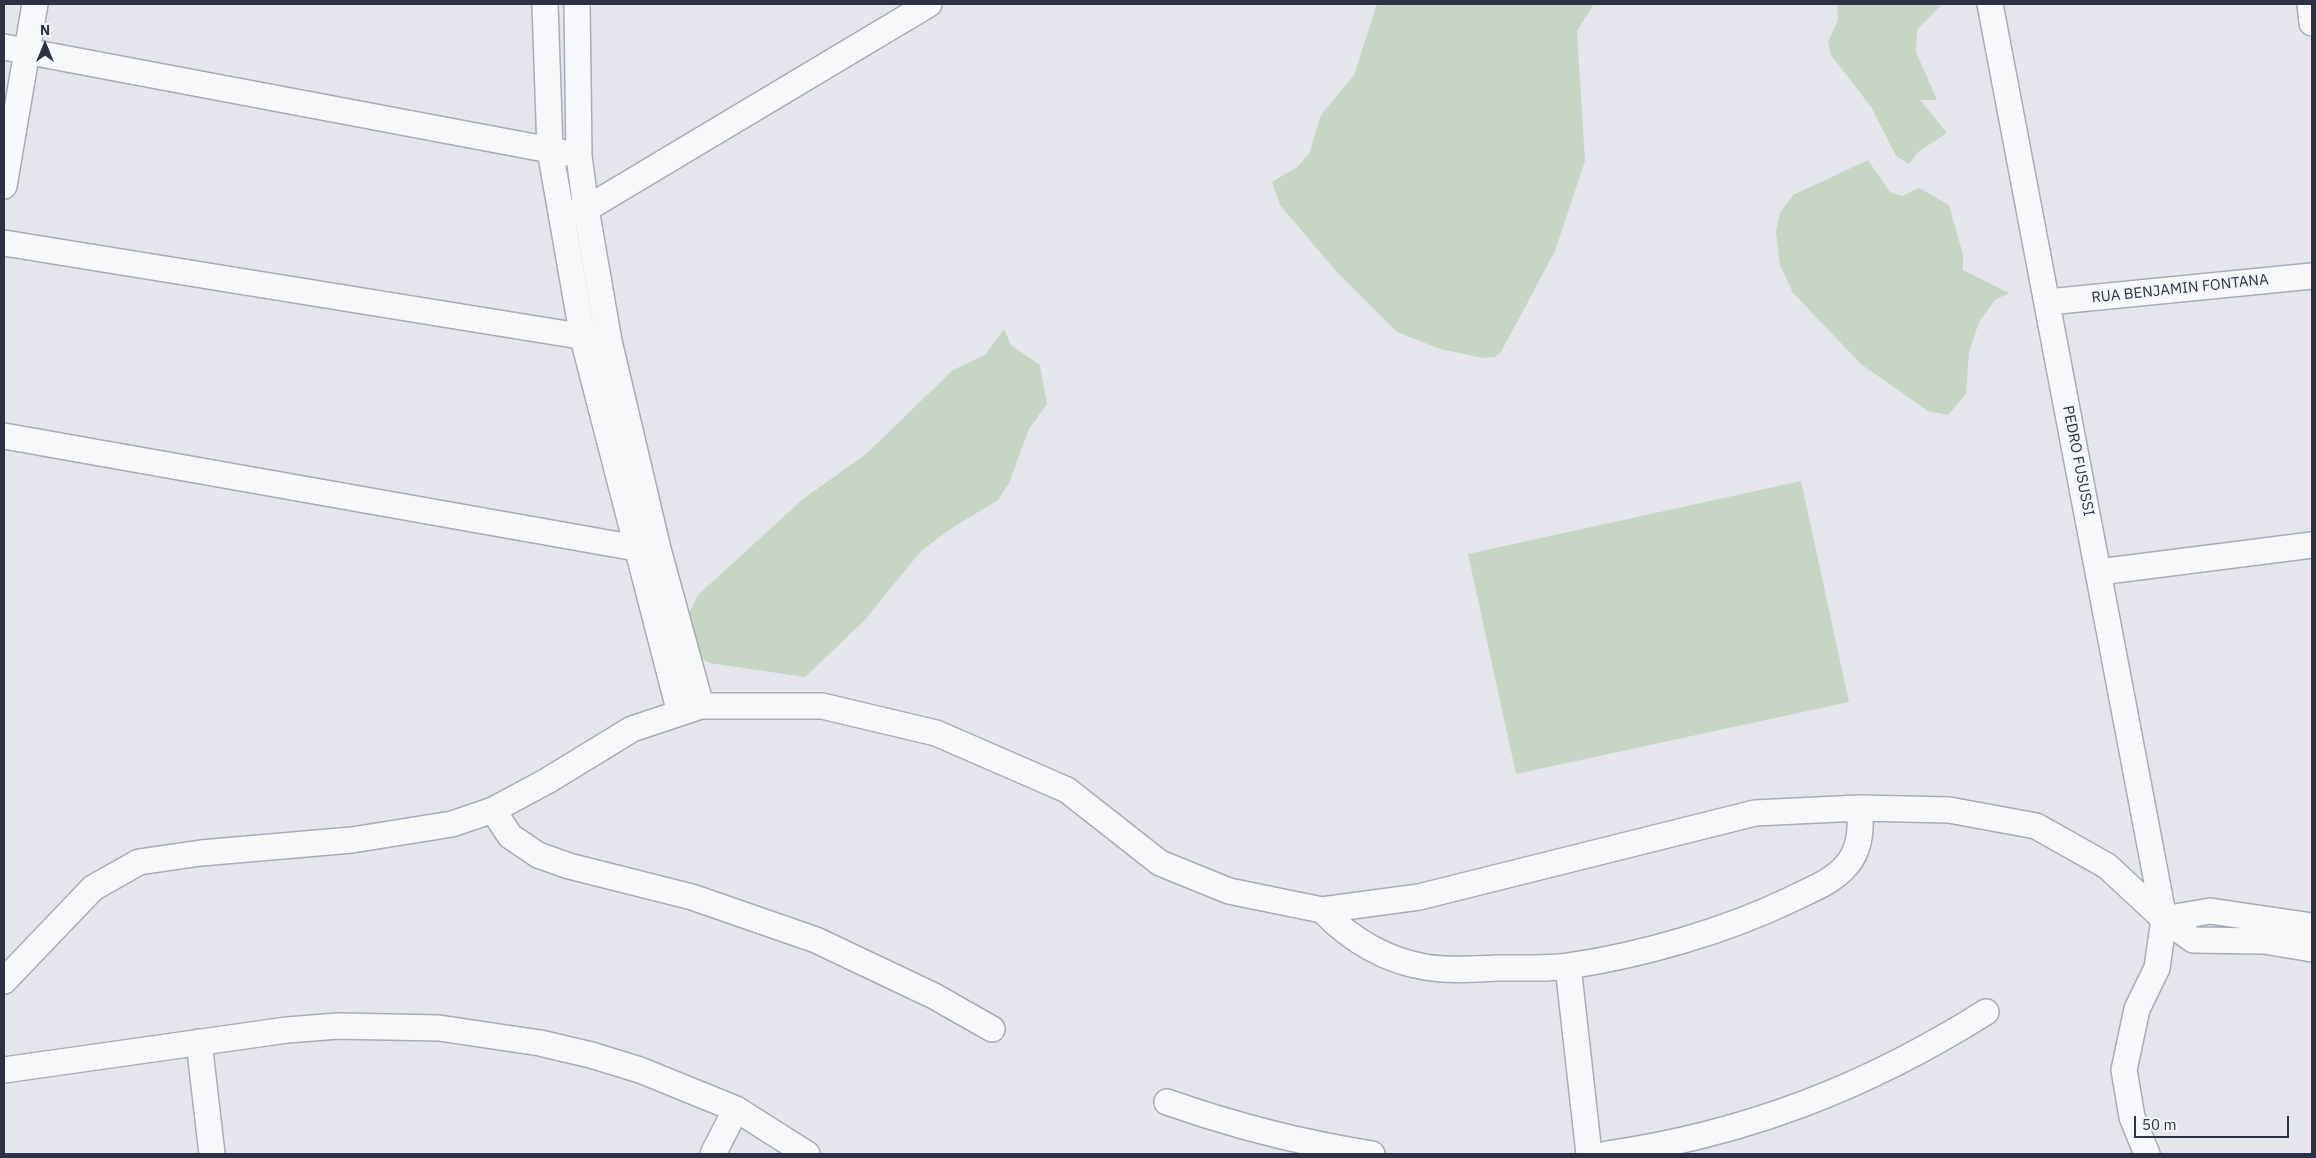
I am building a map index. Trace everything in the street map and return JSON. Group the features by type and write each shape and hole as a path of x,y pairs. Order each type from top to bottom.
{"street":[{"path":"4,186 16,49 35,4"},
{"path":"548,4 550,150 583,338 647,548 690,710"},
{"path":"577,4 579,156 586,209 647,548"},
{"path":"562,216 586,209 929,4"},
{"name":"PEDRO FUSUSSI","path":"1990,4 2164,919 2157,968 2137,1010 2124,1070 2132,1117 2146,1154"},
{"path":"2310,4 2312,23"},
{"path":"16,49 579,156"},
{"path":"4,243 609,341"},
{"name":"RUA BENJAMIN FONTANA","path":"2048,302 2312,276"},
{"path":"4,436 647,548"},
{"path":"2099,572 2312,545"},
{"path":"4,981 93,888 139,862 201,852 352,840 452,824 493,810 547,781 632,729 690,710 822,706 936,733 1067,790 1160,862 1229,891 1322,910 1419,896 1755,813 1859,808 1949,810 2036,826 2107,866 2164,919 2193,940 2264,941 2312,949"},
{"path":"1322,910 1357,941 1382,954 1409,964 1427,967 1472,969 1568,966 1694,937 1740,921 1827,881 1845,867 1857,847 1861,828 1859,808"},
{"path":"493,810 510,836 538,855 569,866 631,880 692,897 798,934 884,971 934,996 992,1029"},
{"path":"2164,919 2210,911 2312,926"},
{"path":"1568,966 1589,1154"},
{"path":"1607,1154 1694,1138 1797,1108 1894,1066 1986,1012"},
{"path":"4,1070 287,1030 338,1026 430,1028 490,1034 540,1043 624,1065 689,1088 736,1109 807,1154"},
{"path":"199,1042 212,1154"},
{"path":"1167,1102 1218,1120 1269,1134 1372,1154"},
{"path":"713,1154 736,1109"}],"green space":[{"path":"1377,4 1594,4 1577,31 1585,161 1555,251 1501,352 1495,357 1483,358 1440,349 1397,332 1335,270 1280,205 1272,182 1297,167 1309,154 1321,115 1354,75"},
{"path":"1837,4 1942,4 1917,30 1916,52 1937,100 1920,100 1947,133 1918,152 1909,164 1896,156 1871,107 1831,55 1828,42 1838,20"},
{"path":"1868,160 1890,192 1902,196 1919,188 1949,205 1963,255 1963,270 2009,293 1995,300 1979,322 1969,352 1966,394 1948,415 1928,411 1862,365 1793,293 1780,265 1776,232 1780,213 1793,195"},
{"path":"1004,329 1011,345 1040,365 1047,404 1029,429 1009,483 998,500 952,528 921,551 864,621 805,677 709,663 675,641 698,595 803,499 866,454 953,370 985,355"},
{"path":"1801,481 1849,702 1516,774 1468,554"}]}
